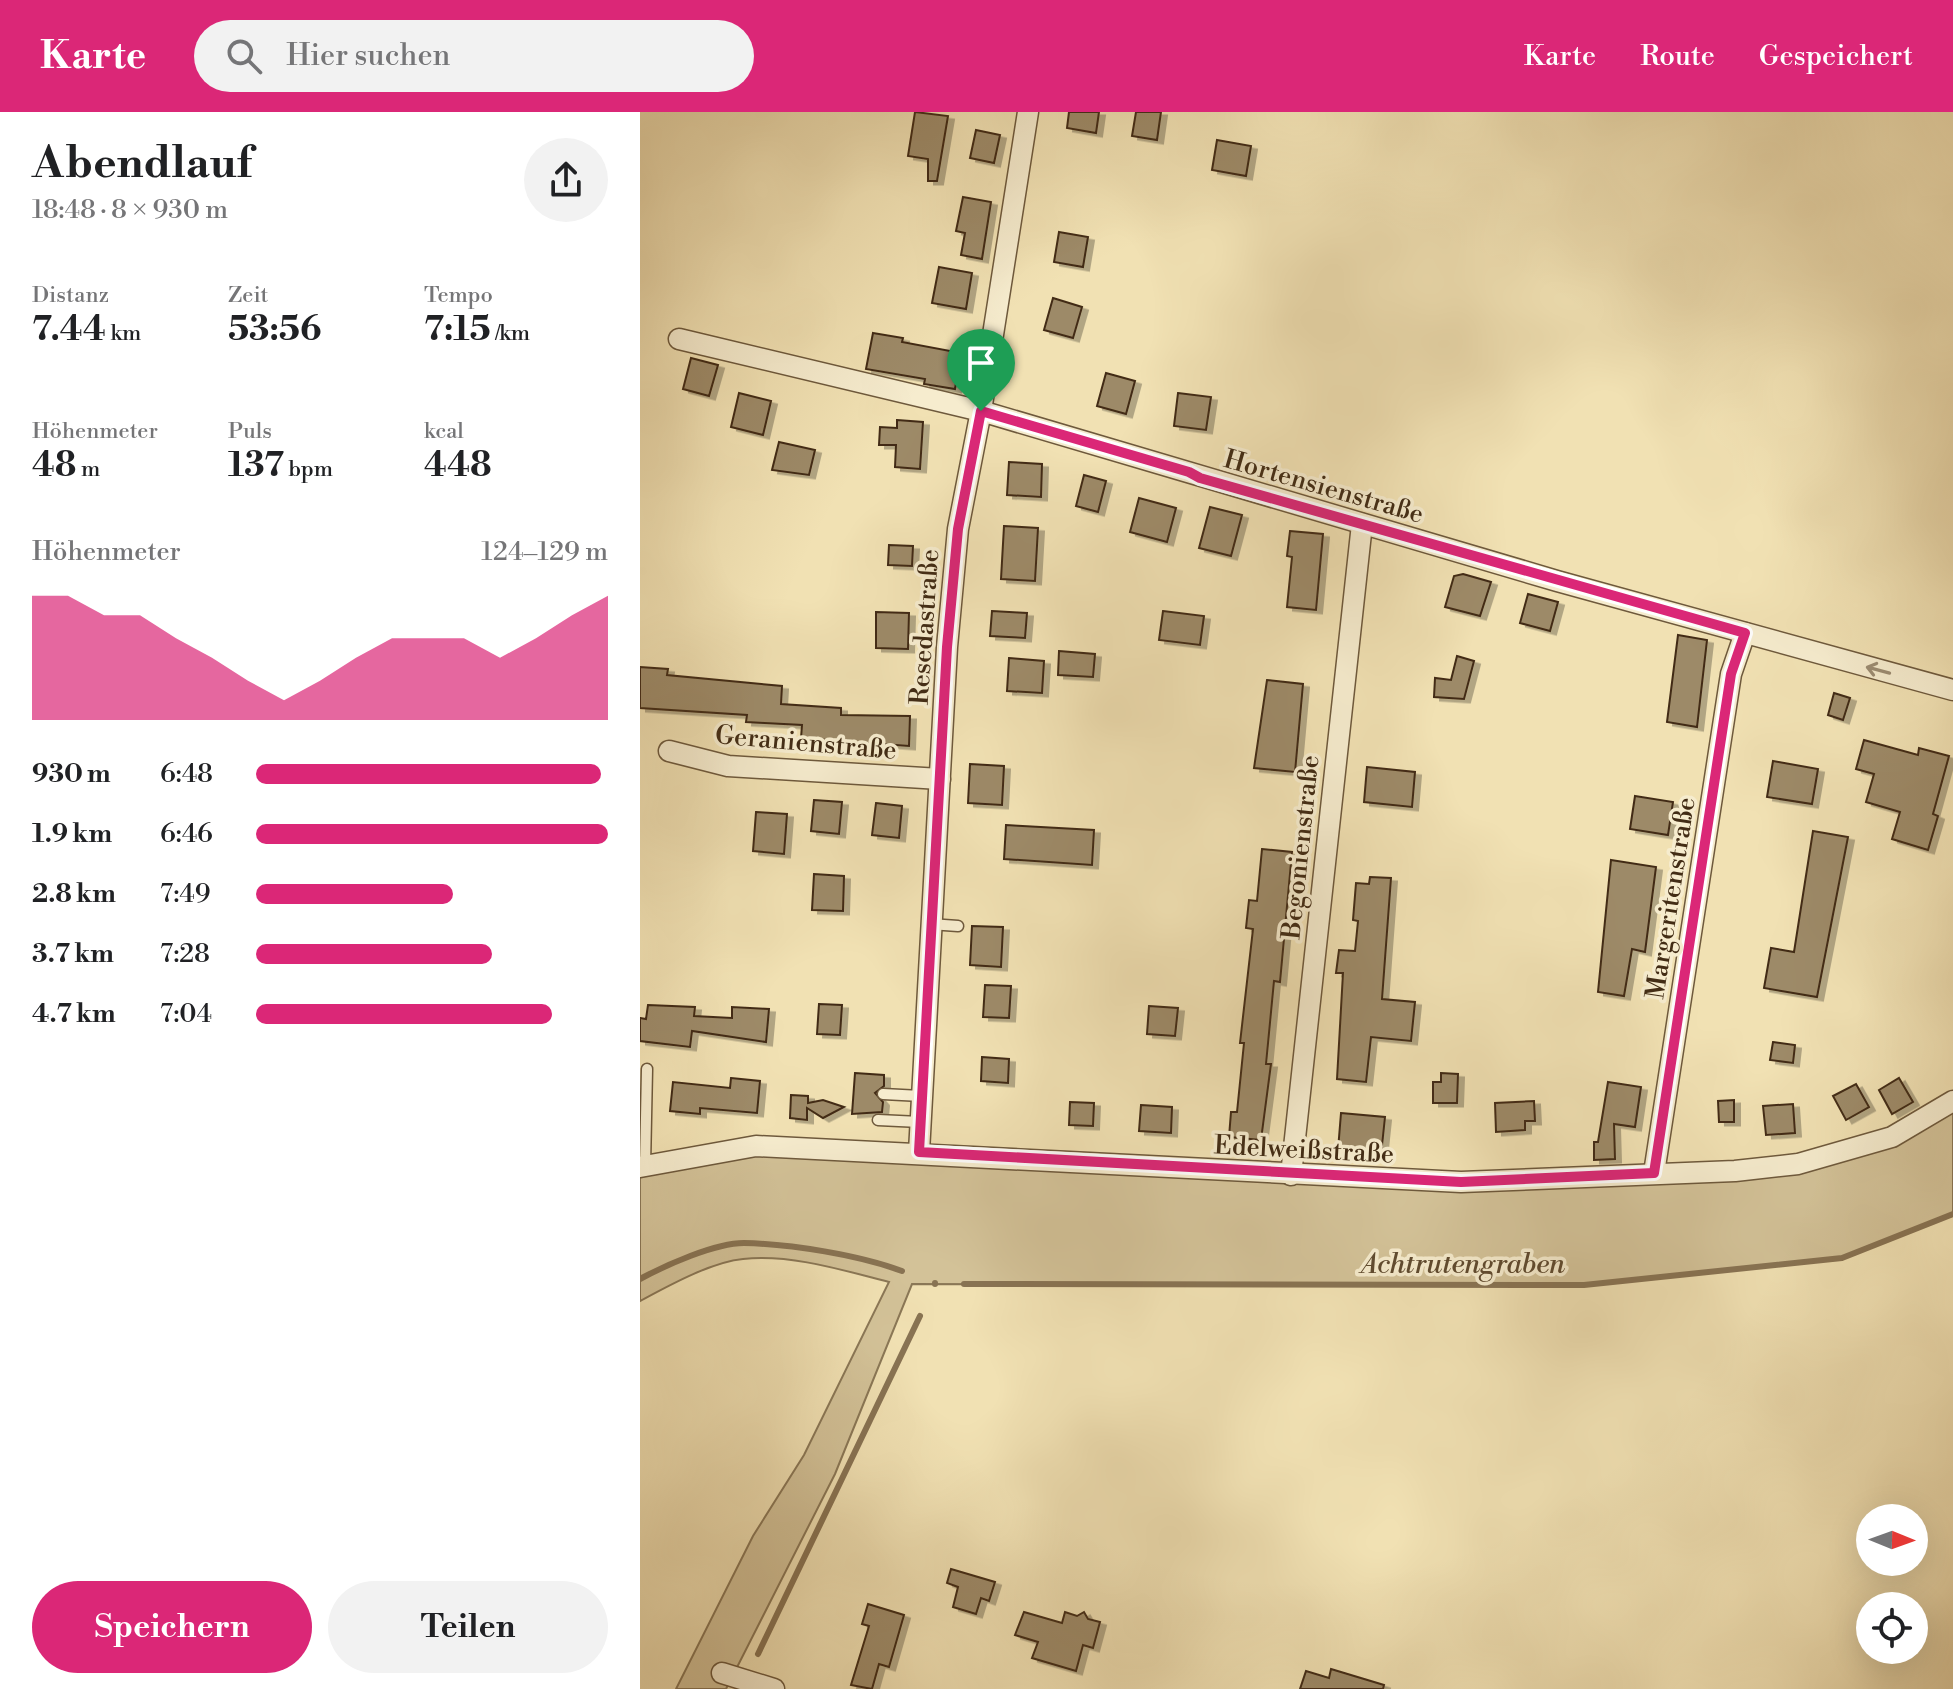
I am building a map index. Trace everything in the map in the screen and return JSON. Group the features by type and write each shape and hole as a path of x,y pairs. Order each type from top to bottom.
{"street":[{"name":"Resedastraße","path":"919,1152 930,924 958,529 981,411 1028,112"},
{"name":"Hortensienstraße","path":"679,339 981,411 1362,524 1953,690"},
{"name":"Begonienstraße","path":"1291,1175 1362,524"},
{"name":"Margeritenstraße","path":"1654,1173 1731,674 1745,633"},
{"name":"Geranienstraße","path":"669,751 728,766 940,779"},
{"name":"Edelweißstraße","path":"643,1167 756,1146 1461,1182 1735,1171 1798,1164 1892,1137 1953,1101"},
{"path":"722,1673 774,1689"}],"lane":[{"path":"930,924 958,926"},
{"path":"643,1167 647,1069"},
{"path":"883,1094 921,1096"},
{"path":"878,1120 920,1122"}],"shaded area":[{"path":"1953,1101 1953,1214 1842,1258 1584,1285 912,1284 835,1474 726,1689 676,1689 753,1536 804,1455 889,1282 798,1261 743,1259 704,1270 640,1301 640,1167 737,1148 1291,1175 1735,1171 1892,1137"}],"building":[{"path":"915,112 948,116 937,181 928,181 928,159 908,156"},
{"path":"1069,112 1099,112 1096,133 1067,128"},
{"path":"1136,112 1161,112 1157,140 1132,136"},
{"path":"976,130 1000,135 994,163 970,158"},
{"path":"1217,140 1251,146 1246,176 1212,170"},
{"path":"963,197 991,202 982,259 961,255 965,233 956,231"},
{"path":"1059,232 1088,237 1083,267 1054,262"},
{"path":"939,267 972,273 966,309 932,303"},
{"path":"1053,298 1082,307 1073,338 1044,330"},
{"path":"873,333 961,353 955,389 924,384 925,379 866,369"},
{"path":"691,358 718,365 709,396 683,389"},
{"path":"1106,373 1135,381 1126,414 1097,406"},
{"path":"739,393 771,401 763,435 731,427"},
{"path":"1178,393 1211,397 1206,430 1174,426"},
{"path":"897,420 923,422 920,469 895,467 896,445 879,445 880,427 897,428"},
{"path":"779,442 815,450 809,475 772,470"},
{"path":"1009,462 1042,464 1041,497 1007,495"},
{"path":"1084,475 1106,481 1098,512 1076,506"},
{"path":"1139,498 1176,508 1167,542 1130,532"},
{"path":"1210,507 1242,515 1231,556 1199,548"},
{"path":"1004,526 1038,528 1035,581 1001,579"},
{"path":"1290,531 1323,534 1316,610 1287,607 1292,557 1287,556"},
{"path":"889,545 913,546 912,566 888,565"},
{"path":"1463,574 1491,582 1480,616 1445,607 1454,576"},
{"path":"1528,594 1558,602 1550,631 1520,623"},
{"path":"992,611 1027,613 1025,638 990,636"},
{"path":"1163,611 1204,616 1200,645 1159,640"},
{"path":"876,612 909,613 908,649 876,648"},
{"path":"1678,635 1707,640 1697,727 1667,722"},
{"path":"1059,651 1095,654 1093,677 1058,675"},
{"path":"1457,656 1474,661 1464,699 1434,697 1435,678 1451,680"},
{"path":"1009,658 1044,661 1042,693 1007,691"},
{"path":"640,667 668,669 667,675 782,686 781,704 841,708 841,715 910,716 909,746 801,738 802,725 746,722 747,715 640,708"},
{"path":"1267,680 1303,684 1295,772 1254,768"},
{"path":"1834,693 1850,698 1843,720 1828,715"},
{"path":"1864,740 1918,755 1919,748 1949,756 1933,814 1938,816 1928,850 1892,839 1900,812 1866,802 1874,774 1856,769"},
{"path":"1773,761 1818,769 1812,804 1767,797"},
{"path":"970,764 1004,766 1002,805 968,803"},
{"path":"1367,767 1415,772 1412,807 1364,802"},
{"path":"1635,796 1673,802 1668,835 1630,829"},
{"path":"814,800 842,802 839,834 811,831"},
{"path":"876,803 902,806 899,838 872,835"},
{"path":"756,812 787,814 784,854 753,851"},
{"path":"1006,825 1094,830 1092,865 1004,859"},
{"path":"1813,831 1848,837 1817,997 1764,988 1771,948 1794,952"},
{"path":"1262,849 1292,852 1280,982 1274,981 1266,1064 1271,1064 1261,1140 1229,1137 1231,1112 1237,1112 1244,1043 1240,1043 1253,929 1246,928 1249,900 1257,901"},
{"path":"1611,860 1656,867 1645,952 1632,949 1624,996 1598,992"},
{"path":"814,874 844,876 843,911 812,910"},
{"path":"1370,877 1391,878 1382,999 1415,1002 1411,1041 1371,1037 1366,1082 1337,1079 1343,973 1336,973 1339,950 1355,951 1358,921 1353,920 1356,883 1369,884"},
{"path":"972,926 1003,927 1001,967 970,965"},
{"path":"985,985 1011,986 1009,1018 983,1017"},
{"path":"819,1004 842,1005 840,1035 817,1034"},
{"path":"648,1005 695,1007 694,1016 732,1018 732,1007 769,1009 766,1042 692,1031 690,1047 640,1041 640,1018 646,1019"},
{"path":"1149,1006 1178,1008 1175,1036 1147,1034"},
{"path":"1773,1042 1795,1045 1793,1063 1770,1060"},
{"path":"982,1057 1009,1059 1008,1083 981,1081"},
{"path":"855,1073 884,1075 884,1086 875,1093 883,1102 882,1112 852,1114"},
{"path":"1441,1073 1458,1074 1457,1103 1433,1103 1433,1082 1441,1082"},
{"path":"731,1078 760,1081 757,1113 700,1108 700,1114 670,1111 673,1082 730,1088"},
{"path":"1899,1078 1913,1102 1892,1114 1879,1090"},
{"path":"1608,1082 1641,1087 1635,1127 1614,1124 1615,1159 1594,1160 1594,1142 1598,1142"},
{"path":"1856,1084 1869,1107 1846,1120 1833,1096"},
{"path":"791,1095 808,1096 808,1103 823,1100 844,1107 823,1118 807,1108 807,1120 790,1118"},
{"path":"1734,1100 1734,1122 1719,1122 1718,1101"},
{"path":"1534,1101 1535,1121 1525,1121 1525,1130 1496,1132 1495,1103"},
{"path":"1070,1102 1094,1103 1093,1126 1069,1125"},
{"path":"1793,1104 1795,1133 1766,1135 1763,1106"},
{"path":"1141,1105 1172,1107 1171,1133 1139,1131"},
{"path":"1341,1113 1385,1117 1381,1155 1338,1150"},
{"path":"951,1569 995,1582 989,1601 981,1598 976,1614 953,1607 958,1587 947,1583"},
{"path":"868,1604 904,1615 889,1667 879,1664 872,1689 851,1685 869,1626 862,1624"},
{"path":"1024,1612 1062,1623 1065,1612 1077,1616 1084,1612 1088,1619 1100,1622 1093,1648 1083,1645 1076,1671 1032,1658 1038,1642 1015,1635"},
{"path":"1331,1669 1384,1685 1383,1689 1300,1689 1306,1671 1329,1678"}],"waterway":[{"name":"Achtrutengraben","path":"964,1284 1584,1285 1842,1258 1953,1214"},
{"path":"640,1279 705,1251 744,1243 824,1251 902,1271"},
{"path":"758,1654 920,1316"}],"route":[{"path":"981,411 1189,472 1200,478 1745,633 1731,674 1654,1173 1461,1182 1291,1175 919,1152 947,647 958,529 981,411"}]}
